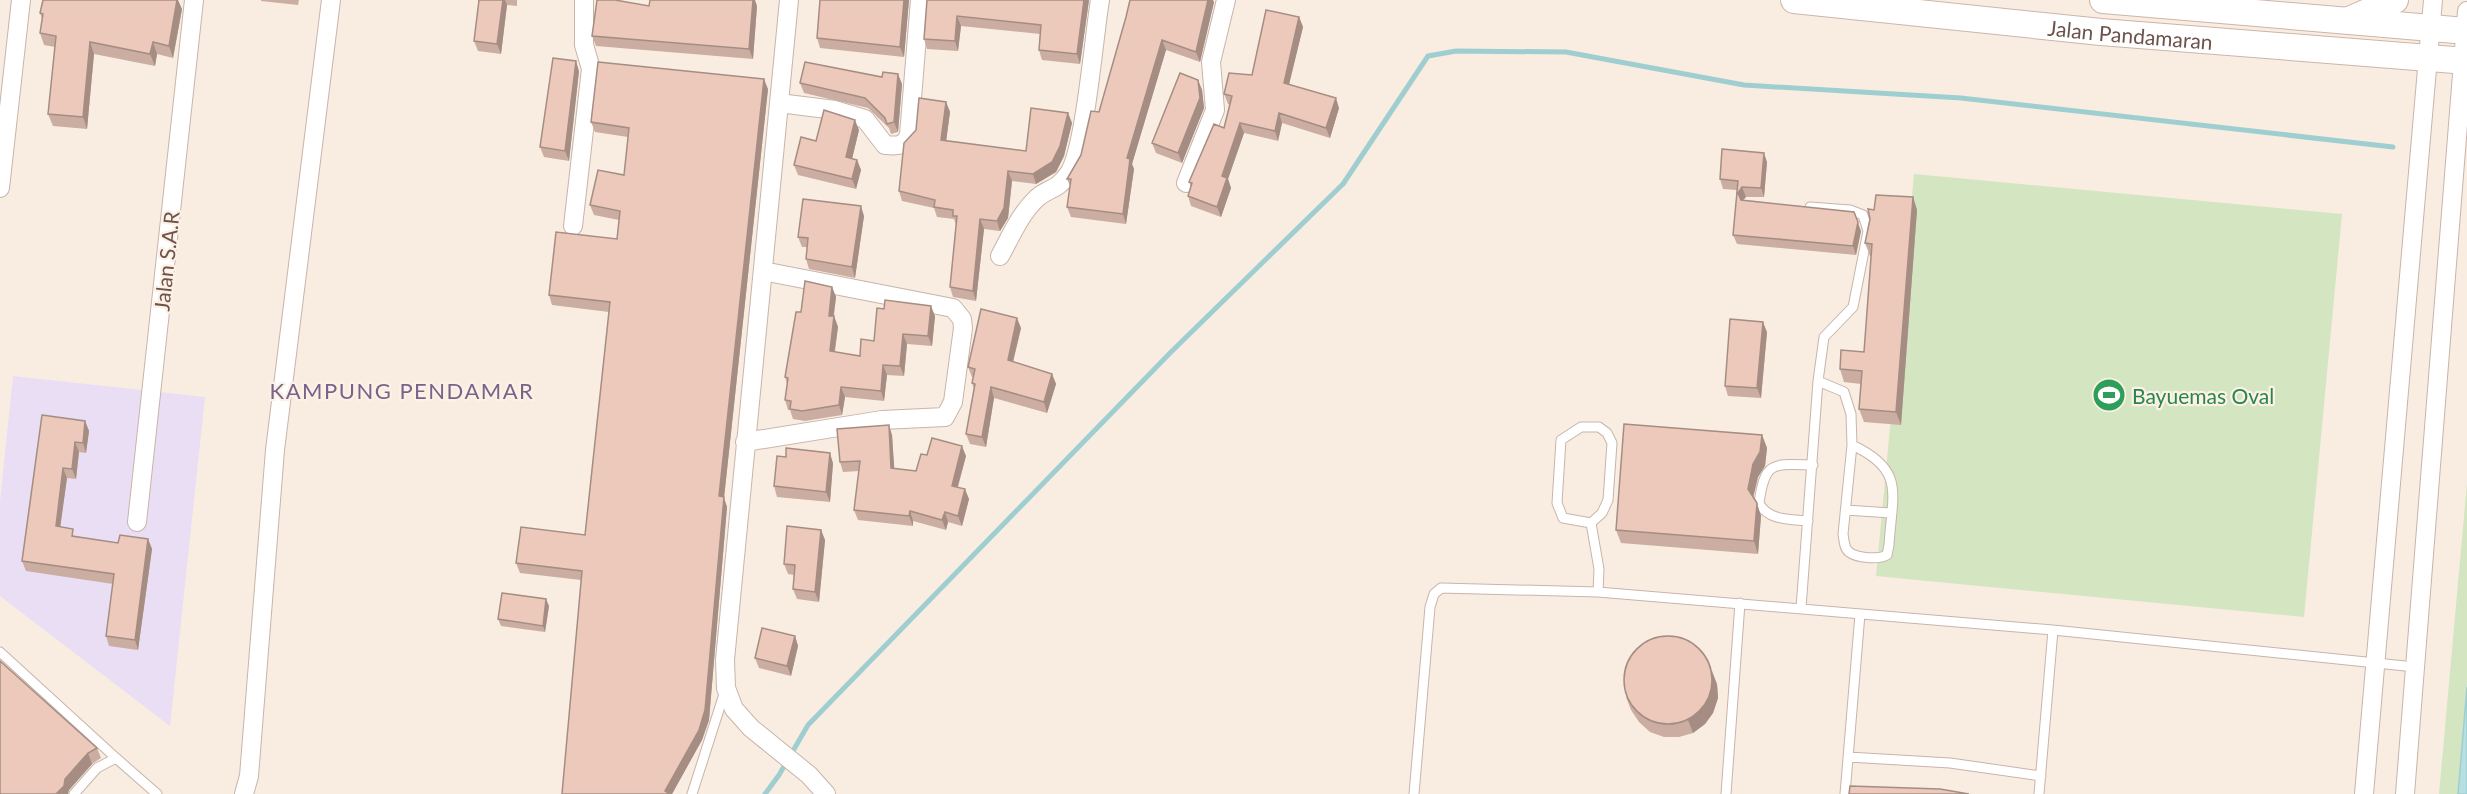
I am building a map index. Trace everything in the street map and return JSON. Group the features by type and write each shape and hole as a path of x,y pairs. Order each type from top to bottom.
{"main road":[{"name":"Jalan Pandamaran","path":"1794,0 2101,32 2464,61"},
{"name":"Jalan Pandamaran","path":"2103,0 2431,28 2466,24"},
{"path":"2346,21 2395,0"}],"street":[{"path":"0,188 21,0"},
{"name":"Jalan S.A.R","path":"137,522 194,0"},
{"path":"244,794 249,776 274,450 331,0"},
{"path":"573,226 591,69 584,45 584,0"},
{"path":"789,0 725,660 726,688 734,710 751,728 809,775 826,794"},
{"path":"779,103 835,110 865,119 885,145 898,146 905,142 909,135 920,0"},
{"path":"1000,256 1024,211 1040,195 1057,189 1071,171 1078,146 1100,0"},
{"path":"1186,183 1215,110 1211,62 1226,0"},
{"path":"2364,794 2433,0"},
{"path":"2405,794 2466,24"},
{"path":"745,442 882,420 945,417 953,402 963,328 962,319 953,308 763,271"}],"lane":[{"path":"1801,608 1818,381 1824,337 1853,307 1868,231 1863,215 1850,210 1805,207"},
{"path":"1818,381 1844,392 1851,414 1852,445 1845,545 1850,552 1871,558 1887,555 1892,487 1883,463 1852,445"},
{"path":"1581,427 1599,427 1607,433 1612,442 1608,500 1602,513 1591,523 1563,518 1557,503 1561,440 1581,427"},
{"path":"1808,521 1773,517 1767,514 1759,503 1764,476 1769,470 1786,465 1813,465"},
{"path":"1846,510 1891,513"},
{"path":"1591,523 1599,569 1598,592"},
{"path":"1414,794 1430,607 1434,594 1441,588 1598,592 1740,603 2053,630 2415,667"},
{"path":"1726,794 1740,603"},
{"path":"1845,794 1860,614"},
{"path":"2039,794 2053,630"},
{"path":"0,652 158,794"},
{"path":"692,794 726,688"},
{"path":"1848,757 1950,764 2041,776"},
{"path":"74,794 97,768 116,758"}],"shaded area":[{"path":"13,376 205,397 170,726 0,596 0,501"}],"green space":[{"name":"Bayuemas Oval","path":"1914,174 2342,214 2304,617 1876,576"},
{"path":"2467,483 2467,794 2439,794"}],"water":[{"path":"2467,687 2467,794 2458,794"}],"building":[{"path":"43,0 177,0 169,46 153,42 150,54 90,42 83,117 48,114 56,36 40,33 43,14 40,13"},
{"path":"479,0 503,0 497,44 474,41"},
{"path":"597,0 615,0 649,6 650,0 753,0 749,49 592,36"},
{"path":"820,0 904,0 900,47 817,38"},
{"path":"927,0 1084,0 1077,54 1039,50 1041,25 957,16 955,41 924,39"},
{"path":"1130,0 1208,0 1196,52 1162,40 1127,158 1130,159 1123,214 1067,207 1071,179 1067,179 1081,155 1091,111 1099,112"},
{"path":"1266,10 1299,17 1284,83 1336,98 1326,128 1279,113 1275,131 1240,123 1222,176 1227,178 1217,207 1188,196 1192,183 1189,182 1214,124 1224,128 1232,96 1224,94 1229,73 1252,75"},
{"path":"553,58 576,61 565,151 540,147"},
{"path":"598,62 764,79 719,496 724,497 705,710 699,730 665,791 670,794 562,794 582,571 516,563 521,527 585,535 610,302 549,295 556,232 617,239 620,211 590,205 598,170 624,175 629,128 591,122"},
{"path":"805,62 882,77 883,72 898,74 894,122 887,124 885,118 865,98 800,83"},
{"path":"1180,73 1198,80 1200,98 1178,153 1152,143"},
{"path":"919,98 946,102 941,140 1026,151 1031,108 1068,113 1060,146 1052,162 1033,174 1008,171 1004,208 997,221 980,219 973,291 950,287 957,216 953,216 953,210 934,207 935,200 899,191 904,143 916,130"},
{"path":"824,110 855,120 846,157 857,160 852,179 794,165 801,137 816,141"},
{"path":"1722,149 1764,153 1761,188 1742,187 1738,193 1741,200 1854,212 1858,222 1853,246 1733,235 1738,181 1720,179"},
{"path":"1876,195 1913,197 1896,412 1859,409 1862,371 1840,369 1841,350 1864,352 1872,244 1865,243 1870,219 1868,209 1874,210"},
{"path":"803,199 861,206 852,267 806,259 808,238 798,237"},
{"path":"805,281 832,287 829,316 834,316 830,351 860,356 861,339 874,341 877,308 884,309 885,300 931,306 928,336 903,334 900,366 883,365 881,391 841,387 839,405 802,411 790,409 791,401 785,400 788,378 785,377 796,312 801,312"},
{"path":"981,309 1017,318 1008,360 1052,374 1044,402 991,387 982,437 966,434 975,384 972,383 975,369 968,367"},
{"path":"1730,319 1763,322 1757,388 1725,386"},
{"path":"42,415 85,421 83,443 75,442 72,469 63,468 56,526 73,529 72,536 118,543 120,535 148,539 135,640 106,636 114,574 22,561"},
{"path":"1624,424 1762,435 1760,452 1753,464 1748,489 1757,503 1754,541 1616,530"},
{"path":"889,425 891,468 916,471 921,454 927,455 932,438 962,446 952,486 965,489 958,516 945,512 942,520 910,511 909,516 854,510 860,461 840,462 837,429"},
{"path":"786,448 830,453 826,492 774,486 777,456 786,457"},
{"path":"787,526 821,530 815,592 793,589 795,565 784,564"},
{"path":"502,593 546,599 543,626 498,619"},
{"path":"762,628 795,636 787,666 755,658"},
{"path":"1659,636 1677,636 1693,643 1705,655 1712,671 1712,689 1705,705 1693,717 1677,724 1659,724 1643,717 1631,705 1624,689 1624,671 1631,655 1643,643"},
{"path":"0,661 97,748 88,753 65,779 64,786 56,794 0,794"},
{"path":"1850,786 1940,789 1969,794 1849,794"}],"waterway":[{"path":"765,794 779,775 808,725 1171,352 1343,184 1428,56 1456,51 1566,52 1744,85 1961,98 2393,147"}],"place":[{"name":"Bayuemas Oval","path":"2109,395"}],"district":[{"name":"KAMPUNG PENDAMAR","path":"402,390"}]}
